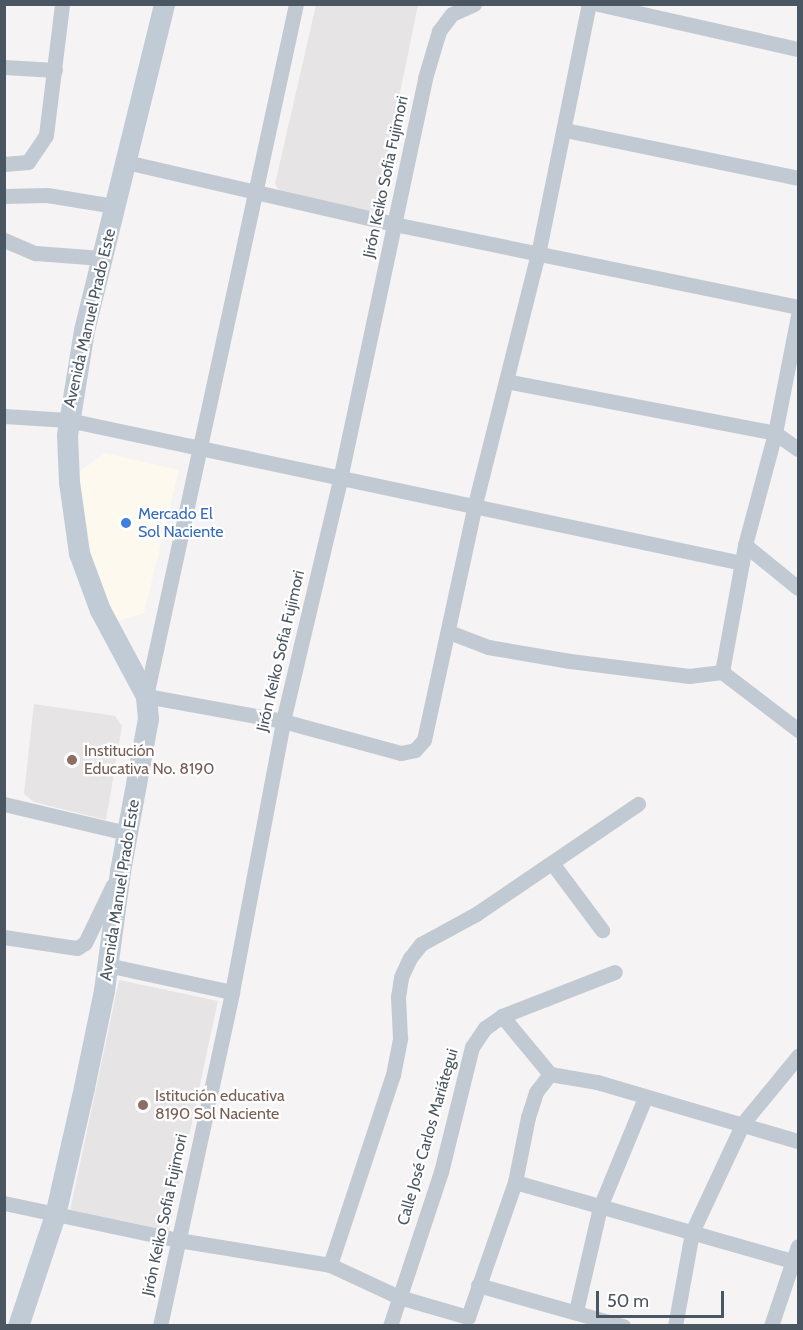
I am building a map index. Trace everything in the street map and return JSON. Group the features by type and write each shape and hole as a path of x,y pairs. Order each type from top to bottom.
{"street":[{"path":"4,164 28,162 46,135 56,70 62,4"},
{"name":"Avenida Manuel Prado Este","path":"18,1326 55,1215 107,965 120,871 148,719 146,696 100,610 79,553 69,482 68,420 102,258 164,4"},
{"path":"296,4 146,696 282,722 401,753 415,750 424,740 474,508 538,254 566,130 589,4"},
{"name":"Jirón Keiko Sofia Fujimori","path":"160,1326 232,992 282,722 340,479 425,78 447,9 474,4"},
{"path":"598,4 798,49"},
{"path":"4,67 56,70"},
{"path":"566,130 798,178"},
{"path":"126,162 394,224 798,307"},
{"path":"4,196 47,195 115,206"},
{"path":"4,240 35,253 102,258"},
{"path":"722,672 745,545 775,433 798,316"},
{"path":"506,381 775,433 798,449"},
{"path":"4,416 68,420 474,508 742,563"},
{"path":"745,545 798,588"},
{"path":"449,632 488,647 570,661 689,676 722,672 798,730"},
{"path":"4,804 128,833"},
{"path":"330,1265 393,1075 400,1038 401,977 410,958 421,944 476,914 638,804"},
{"path":"552,863 602,930"},
{"path":"4,937 77,948 88,937 120,871"},
{"path":"107,965 232,992"},
{"name":"Calle José Carlos Mariátegui","path":"390,1326 441,1172 472,1047 485,1028 502,1016 615,972"},
{"path":"502,1016 550,1074 597,1082 645,1098 743,1123 798,1141"},
{"path":"675,1326 692,1232 743,1123 798,1056"},
{"path":"4,1203 178,1240 330,1265 399,1297 468,1317 515,1182 528,1117 537,1092 550,1074"},
{"path":"576,1311 600,1207 645,1098"},
{"path":"515,1182 793,1261"},
{"path":"771,1326 798,1246"},
{"path":"478,1285 623,1326"}],"shaded area":[{"path":"316,5 418,5 376,209 369,212 280,191 275,184"},
{"name":"Mercado El Sol Naciente","path":"105,453 179,470 144,613 114,622 94,574 79,472"},
{"name":"Institución Educativa No. 8190","path":"34,704 115,716 122,726 106,820 34,802 24,794"},
{"name":"Istitución educativa 8190 Sol Naciente","path":"119,980 218,1001 169,1231 70,1210"}],"place":[{"name":"Mercado El Sol Naciente","path":"126,523"},
{"name":"Institución Educativa No. 8190","path":"72,760"},
{"name":"Istitución educativa 8190 Sol Naciente","path":"143,1105"}]}
